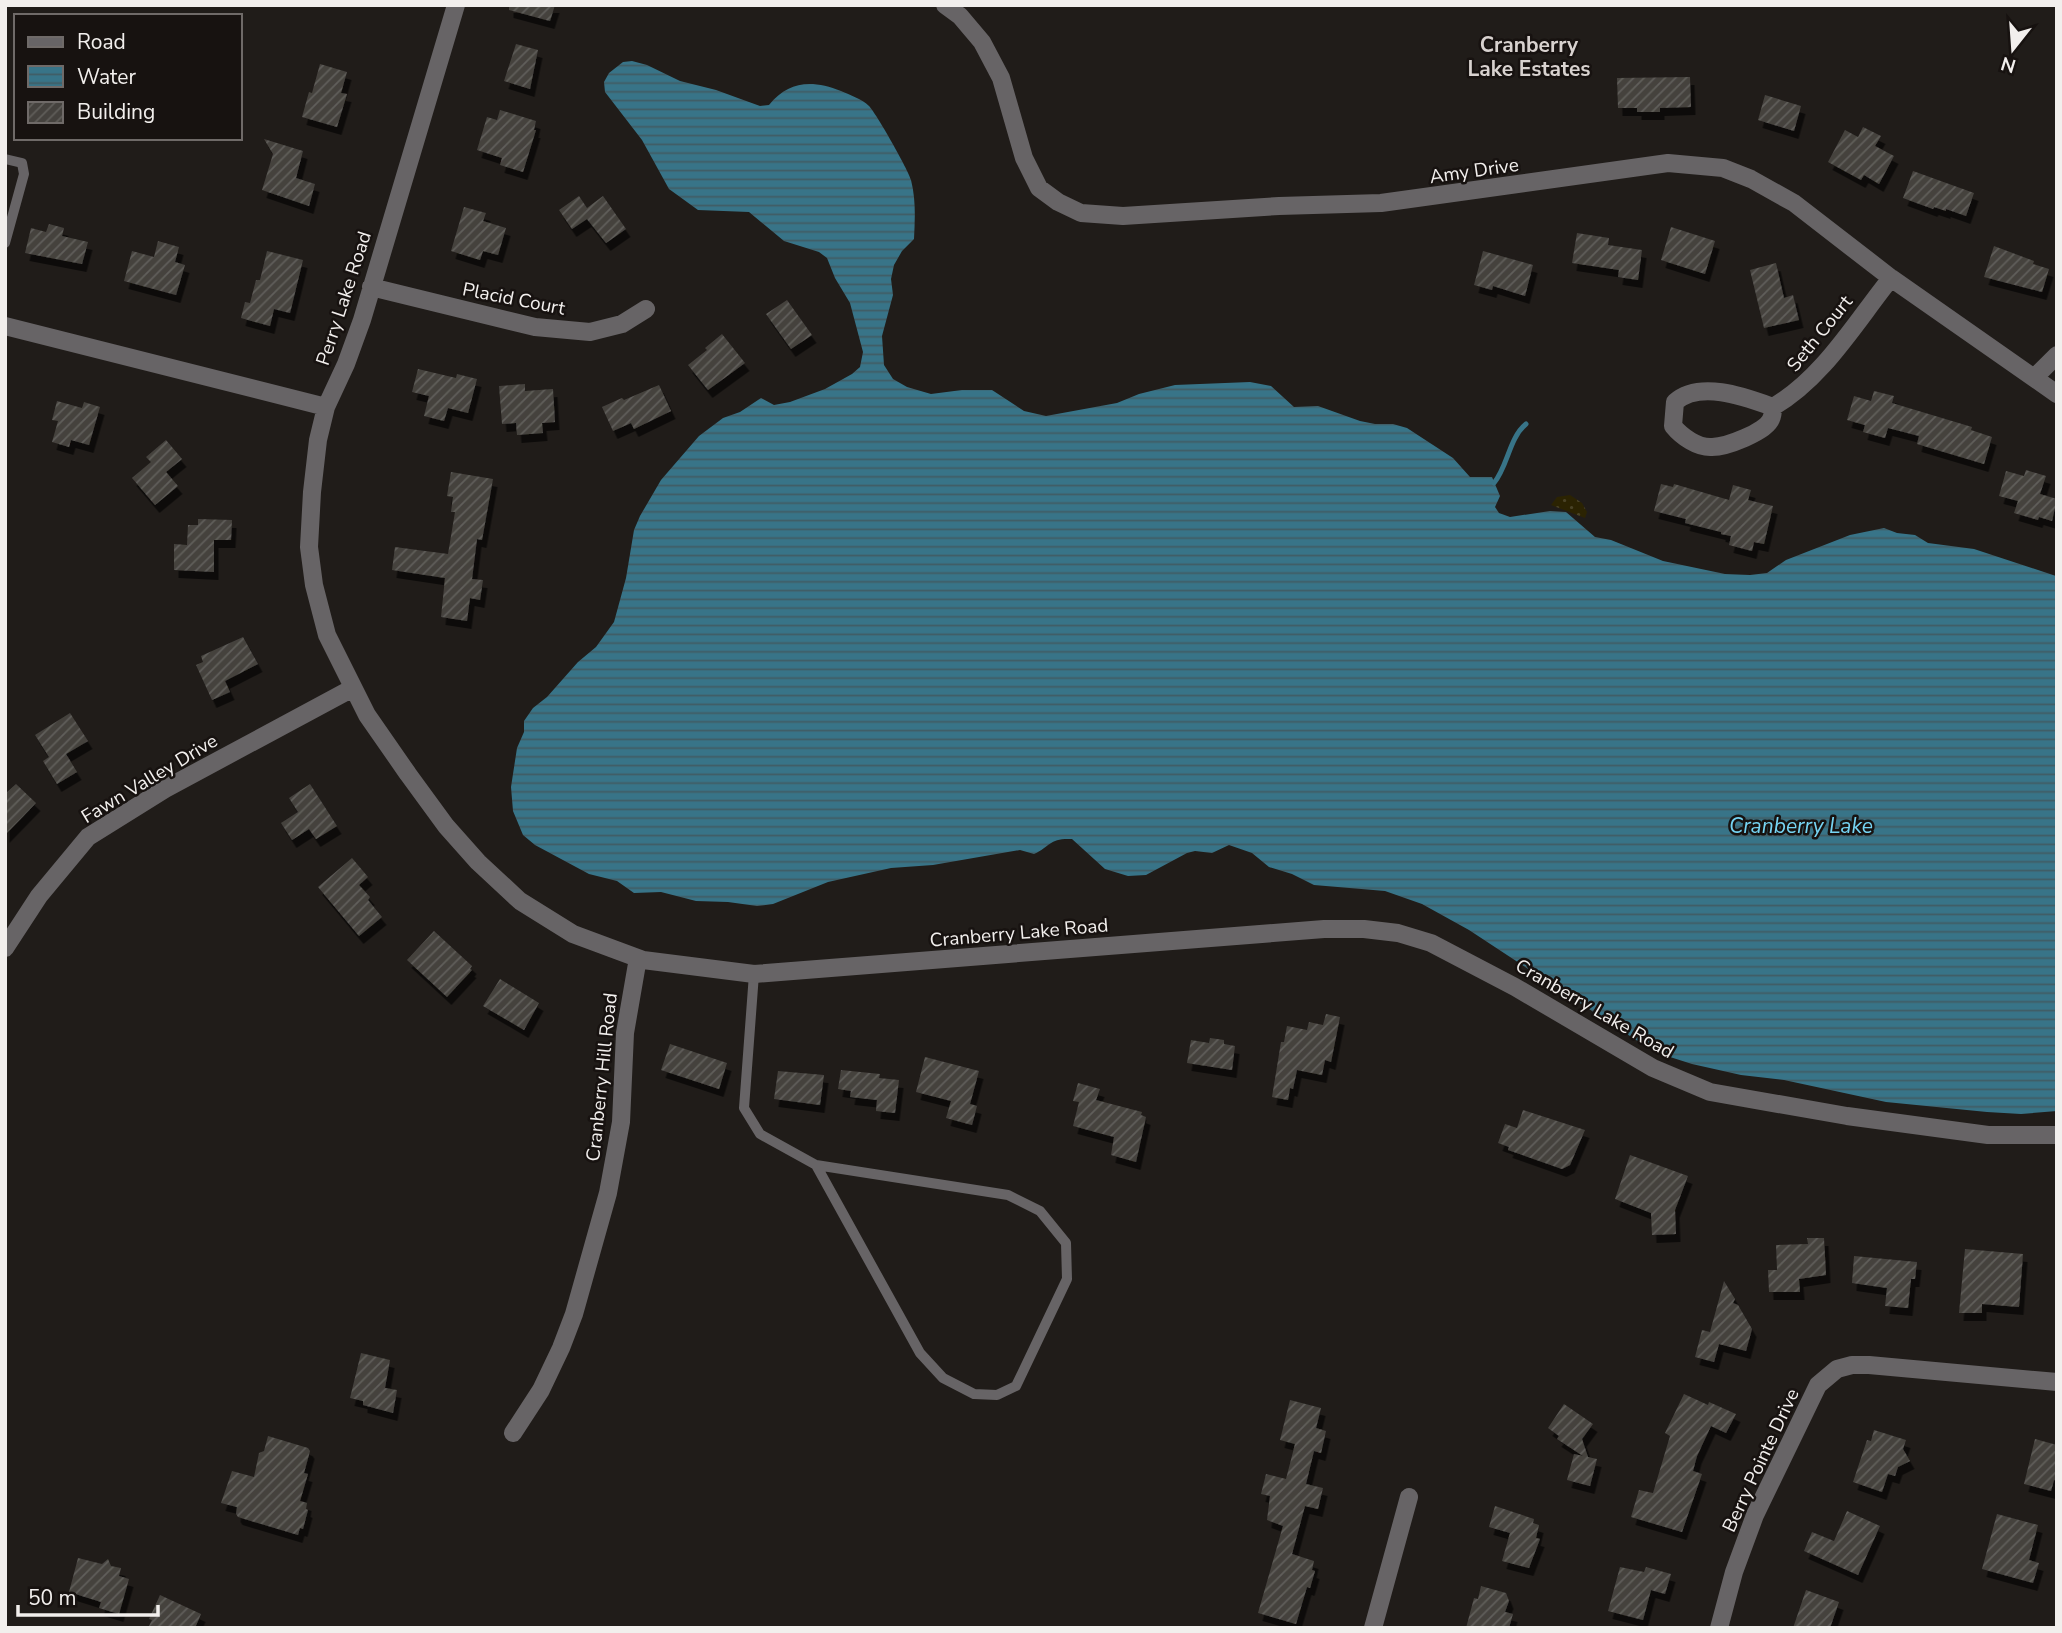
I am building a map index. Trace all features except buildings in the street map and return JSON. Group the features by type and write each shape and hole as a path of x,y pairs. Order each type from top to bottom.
{"street":[{"name":"Perry Lake Road","path":"326,407 346,364 371,287 456,5"},
{"name":"Amy Drive","path":"945,5 960,16 982,42 1001,78 1024,158 1039,188 1058,202 1082,213 1123,216 1279,206 1381,203 1668,163 1723,168 1751,179 1794,203 1891,278 2057,394"},
{"name":"Seth Court","path":"1773,407 1771,421 1764,428 1728,444 1710,448 1696,444 1673,426 1675,402 1683,395 1723,393 1773,407 1795,394 1810,380 1891,278"},
{"name":"Placid Court","path":"371,287 535,327 562,330 590,332 622,324 646,310"},
{"path":"5,326 326,407"},
{"path":"2035,377 2057,355"},
{"name":"Cranberry Lake Road","path":"326,407 317,453 309,547 314,585 327,635 367,715 446,826 478,862 520,901 573,934 638,958 754,974 1324,929 1364,929 1398,933 1431,943 1465,959 1653,1068 1710,1092 1988,1135 2057,1135"},
{"name":"Fawn Valley Drive","path":"5,948 39,896 88,837 165,789 353,688"},
{"name":"Cranberry Hill Road","path":"513,1433 541,1390 557,1358 574,1314 608,1194 621,1122 625,1033 638,958"},
{"name":"Berry Pointe Drive","path":"1719,1628 1734,1572 1755,1515 1814,1392 1830,1373 1844,1367 1868,1365 2057,1382"},
{"path":"1373,1628 1409,1497"}],"lane":[{"path":"5,159 22,163 24,173 5,243"},
{"path":"754,974 744,1108 760,1134 816,1165 1008,1195 1040,1211 1066,1243 1067,1279 1016,1385 997,1395 975,1394 943,1378 920,1353 816,1165"}],"sand":[{"path":"1570,495 1582,503 1587,512 1585,518 1551,505 1557,497"}],"water":[{"name":"Cranberry Lake","path":"632,61 680,81 716,90 760,106 769,105 793,87 811,84 841,91 869,106 905,166 914,195 914,239 902,251 894,265 891,279 893,295 882,336 884,365 893,379 907,387 931,394 992,390 1024,411 1046,416 1117,403 1175,385 1250,382 1271,386 1294,407 1318,406 1360,421 1407,428 1453,458 1470,477 1492,477 1500,496 1495,507 1499,513 1510,517 1550,511 1566,512 1595,537 1611,540 1663,561 1725,574 1767,573 1786,560 1850,535 1884,528 1915,535 1928,543 1974,549 2056,576 2057,1111 2021,1114 1886,1102 1784,1080 1741,1075 1670,1057 1636,1040 1469,930 1422,904 1385,891 1314,885 1269,867 1252,853 1229,845 1212,853 1187,853 1146,875 1128,876 1105,869 1072,839 1064,839 1054,841 1034,854 1020,850 933,865 891,868 828,882 773,904 757,906 696,901 661,892 634,893 617,881 589,874 535,845 523,835 513,811 511,787 517,748 524,732 524,721 533,708 596,647 614,622 626,578 634,530 661,480 699,436 723,418 740,412 761,398 774,405 825,389 860,367 863,352 850,303 827,258 819,252 784,241 749,212 698,210 669,189 642,140 605,92 604,82 609,73 623,62"}],"waterway":[{"path":"1494,483 1516,437 1526,424"}],"district":[{"name":"Cranberry Lake Estates","path":"1529,57"}]}
